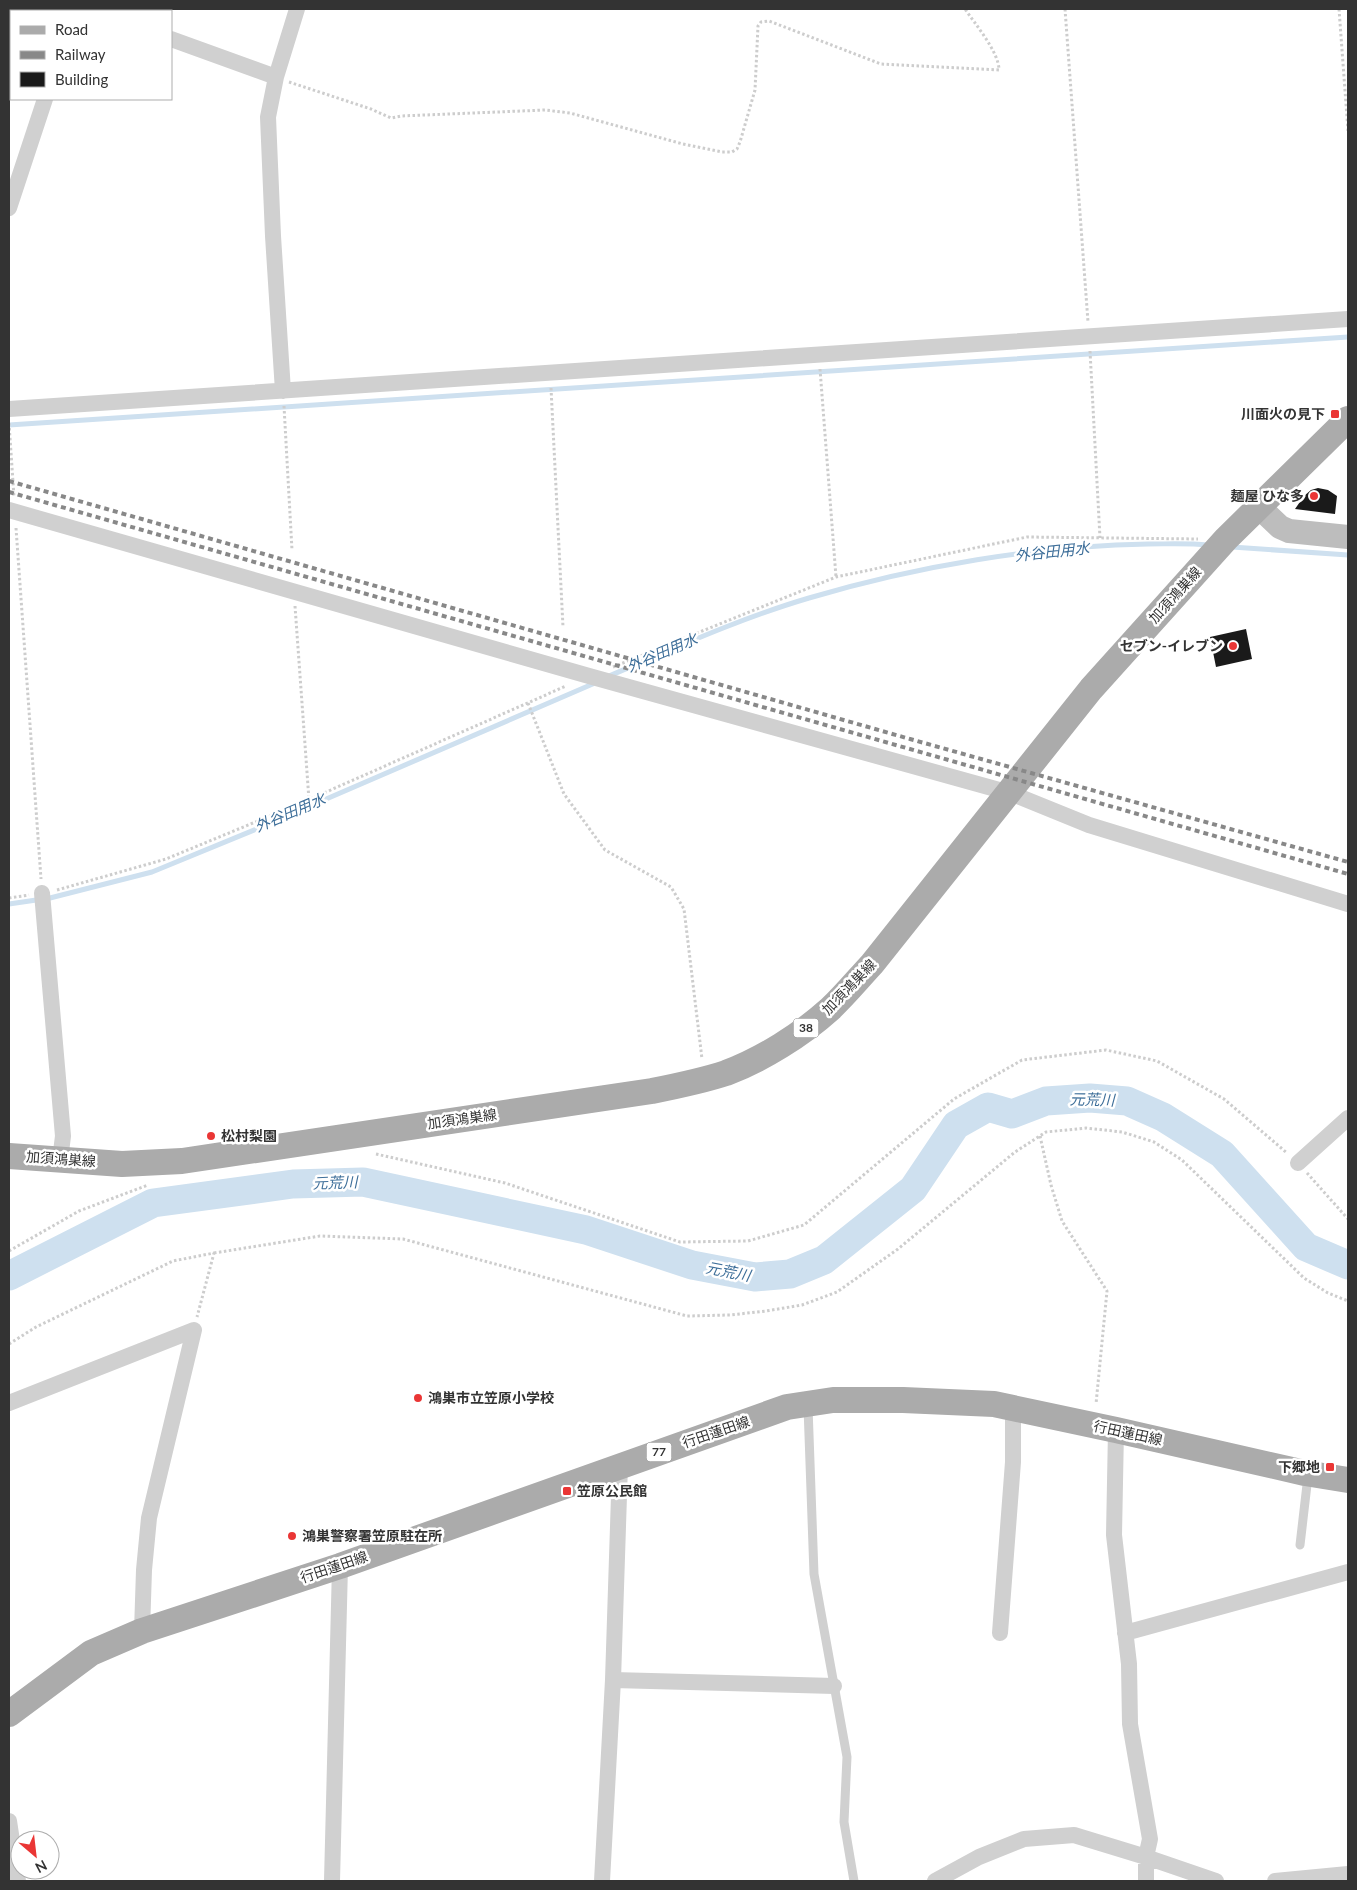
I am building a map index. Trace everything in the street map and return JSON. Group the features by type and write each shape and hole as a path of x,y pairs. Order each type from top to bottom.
{"main road":[{"name":"加須鴻巣線","path":"9,1156 122,1164 182,1161 652,1091 707,1079 751,1061 782,1044 829,1010 872,964 1091,689 1226,539 1348,419"},
{"name":"行田蓮田線","path":"9,1714 92,1653 142,1631 340,1566 620,1465 787,1408 808,1404 833,1400 903,1400 994,1404 1348,1480"}],"street":[{"path":"283,391 273,236 268,117 276,77 297,9"},
{"path":"172,38 276,77"},
{"path":"9,208 45,100"},
{"path":"9,409 1348,320"},
{"path":"1258,506 1280,526 1289,531 1348,537"},
{"path":"12,511 589,676 1010,793 1089,824 1348,904"},
{"path":"42,893 63,1136 60,1160"},
{"path":"1298,1163 1348,1118"},
{"path":"9,1403 194,1330"},
{"path":"142,1631 144,1570 149,1518 194,1330"},
{"path":"1000,1633 1012,1462 1013,1408"},
{"path":"1105,1427 1114,1535 1129,1664 1130,1724 1150,1839 1146,1857 1146,1881"},
{"path":"602,1881 613,1680 620,1465"},
{"path":"332,1881 340,1566"},
{"path":"1126,1633 1348,1572"},
{"path":"613,1680 834,1686"},
{"path":"9,1821 18,1881"},
{"path":"935,1881 979,1856 1024,1839 1074,1835 1216,1881"},
{"path":"1275,1881 1348,1874"}],"lane":[{"path":"808,1404 814,1574 847,1757 844,1822 854,1881"},
{"path":"1300,1545 1309,1473"}],"path":[{"path":"276,77 371,109 391,118 401,116 557,111 683,144 722,152 732,152 737,149 740,142 755,90 758,26 761,22 769,21 881,64 999,70 999,63 993,50 965,9"},
{"path":"1065,9 1089,337 1100,538"},
{"path":"1339,9 1348,131"},
{"path":"819,356 836,577"},
{"path":"550,374 563,627"},
{"path":"283,391 292,550"},
{"path":"9,421 12,511 42,893 166,859 309,800 589,676 836,577 1027,538 1226,539"},
{"path":"294,592 309,800"},
{"path":"528,703 564,794 605,850 670,887 684,909 700,1048 707,1079"},
{"path":"352,1136 368,1152 505,1183 680,1242 748,1241 804,1225 954,1099 1022,1060 1106,1050 1157,1061 1224,1099 1298,1163 1348,1220"},
{"path":"9,1344 36,1327 173,1261 320,1236 403,1239 687,1316 730,1315 802,1305 837,1292 898,1250 1015,1152 1046,1132 1086,1128 1122,1132 1154,1142 1182,1160 1304,1278 1328,1293 1348,1301"},
{"path":"1040,1136 1051,1185 1062,1221 1107,1291 1105,1427"},
{"path":"9,1251 79,1211 152,1183"},
{"path":"194,1330 214,1253"}],"building":[{"path":"1318,488 1328,490 1337,496 1335,514 1295,509 1304,496 1311,490"},
{"path":"1246,629 1252,659 1216,667 1210,637"}],"waterway":[{"path":"9,425 1348,337"},
{"name":"外谷田用水","path":"609,676 758,615 809,598 892,576 977,560 1063,549 1148,544 1208,545"},
{"name":"外谷田用水","path":"1232,547 1348,555"},
{"name":"外谷田用水","path":"9,904 50,898 152,872 259,828 595,683"},
{"name":"元荒川","path":"9,1276 153,1203 293,1184 363,1182 586,1230 692,1265 755,1277 790,1274 824,1260 913,1189 956,1125 988,1107 1012,1114 1046,1101 1090,1098 1127,1101 1163,1117 1222,1154 1306,1247 1348,1265"}],"railway":[{"path":"9,481 910,739 1348,862"},
{"path":"9,492 1348,874"}],"place":[{"name":"川面火の見下","path":"1335,414"},
{"name":"麺屋 ひな多","path":"1314,496"},
{"name":"セブン-イレブン","path":"1233,646"},
{"name":"松村梨園","path":"211,1136"},
{"name":"鴻巣市立笠原小学校","path":"418,1398"},
{"name":"下郷地","path":"1330,1467"},
{"name":"笠原公民館","path":"567,1491"},
{"name":"鴻巣警察署笠原駐在所","path":"292,1536"}]}
